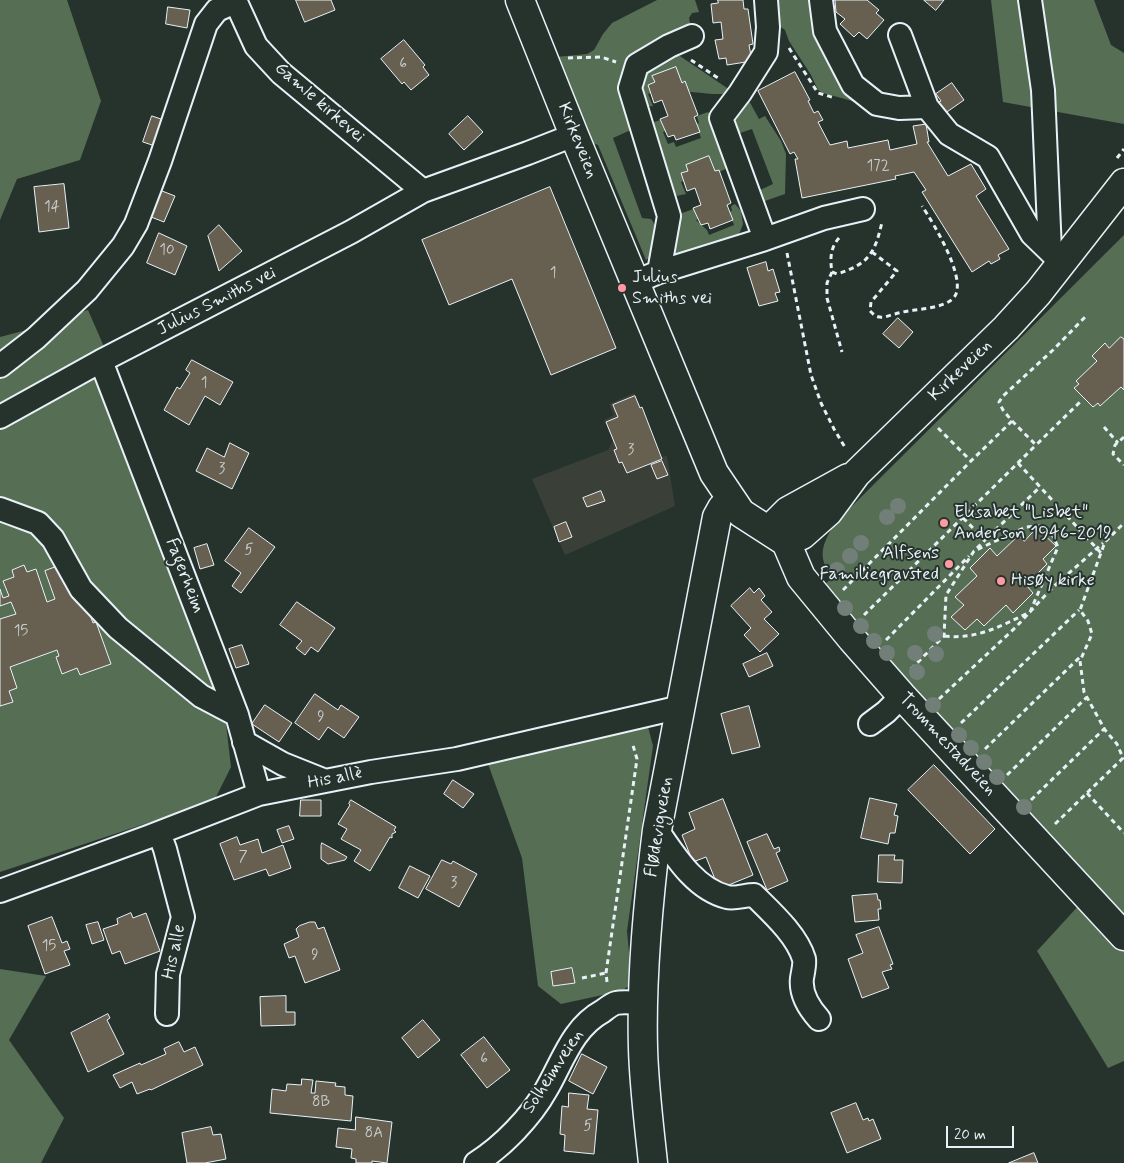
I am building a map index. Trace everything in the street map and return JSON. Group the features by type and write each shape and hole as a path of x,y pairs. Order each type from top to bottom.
{"main road":[{"name":"Kirkeveien","path":"520,0 574,135 647,277 704,450 714,473 730,500 741,513 777,536 802,535 828,512 850,466 921,409 1006,328 1038,293 1056,257 1120,171"},
{"name":"Flødevigveien","path":"652,1163 643,1050 643,1003 651,880 657,830 717,517 730,500"},
{"name":"Trommestadveien","path":"777,536 801,577 852,639 905,684 1036,842 1124,936"}],"street":[{"path":"766,0 768,27 766,52 740,93 721,118 773,236"},
{"path":"821,0 825,31 853,85 877,104 899,108 927,107"},
{"path":"1030,0 1043,90 1056,257"},
{"path":"0,366 36,338 87,290 123,246 136,224 160,161 206,24 217,10 235,1"},
{"name":"Gamle kirkevei","path":"235,1 256,46 281,73 422,191"},
{"path":"900,35 927,107 949,134 988,157 1032,234 1056,257"},
{"path":"647,277 669,216 630,88 637,65 669,46 692,36"},
{"name":"Julius Smiths vei","path":"0,417 101,361 342,237 422,191 574,135"},
{"path":"647,277 824,218 869,215"},
{"name":"Fagerheim","path":"101,361 237,714 259,794"},
{"path":"0,509 38,523 52,539 81,589 118,628 201,696 237,714"},
{"path":"870,724 886,712 905,684"},
{"name":"His allè","path":"0,891 259,794 323,780 457,759 681,706"},
{"path":"244,742 283,764 323,780"},
{"path":"657,830 675,856 700,885 728,897 754,895 772,913 799,946 804,961 803,993 808,1007 819,1019"},
{"name":"His alle","path":"159,833 183,917 168,974 167,1014"},
{"path":"616,1003 643,1003"},
{"name":"Solheimveien","path":"476,1163 506,1140 529,1114 546,1091 566,1050 583,1026 597,1014 616,1003"}],"path":[{"path":"768,27 789,48 818,93 836,98"},
{"path":"669,46 740,93"},
{"path":"544,60 601,57 636,68"},
{"path":"1120,171 1124,149"},
{"path":"872,252 897,271 870,302 870,311 874,315 884,318 912,309 938,306 954,298 958,281 956,272 936,227 922,206"},
{"path":"832,272 837,274 850,270 860,264 876,247 883,219 869,215"},
{"path":"773,236 792,272 811,375 825,412 847,449 850,466"},
{"path":"841,236 831,252 830,263 832,272 827,283 827,298 842,352"},
{"path":"1036,445 1002,410 998,402 1087,315"},
{"path":"859,620 1080,402"},
{"path":"921,409 971,461"},
{"path":"837,597 1012,421"},
{"path":"1104,427 1118,443"},
{"path":"1124,437 1116,446 1113,454 1124,465"},
{"path":"1018,463 1100,553"},
{"path":"882,644 1040,486"},
{"path":"963,518 985,540"},
{"path":"935,703 1030,612 1052,588 1124,523"},
{"path":"905,684 944,636 946,595 974,551 1026,526 1041,526 1052,534 1058,547 1030,612 980,634 956,637 944,636"},
{"path":"957,727 1080,610 1105,542"},
{"path":"981,753 1087,647 1092,634 1088,621 1080,610"},
{"path":"1036,842 1123,758 1117,744 1104,728 1084,692 1080,670 1082,654"},
{"path":"1004,778 1087,697"},
{"path":"616,1003 607,988 606,973 637,759 625,720"},
{"path":"1027,804 1104,728"},
{"path":"1087,793 1124,833"},
{"path":"582,978 606,973"}],"shaded area":[{"path":"634,393 661,457 667,456 675,506 565,555 532,479 608,450 613,441 604,420 614,415 609,404"}],"green space":[{"path":"0,0 67,0 101,101 80,160 17,179 0,220"},
{"path":"657,0 695,0 699,12 692,13 689,18 690,23 687,31 640,57 633,129 613,138 642,218 651,219 656,228 658,244 653,255 646,260 598,145 589,142 556,57 587,54 594,50 612,23"},
{"path":"774,0 813,0 857,100 856,102 818,90 811,75 789,41 785,30 778,25"},
{"path":"991,0 1094,0 1111,45 1124,53 1124,124 1003,102"},
{"path":"674,52 730,90 731,93 711,94 667,90 657,91 648,94 653,106 640,107 640,85 644,72 654,62"},
{"path":"747,97 759,119 765,116 781,141 786,154 785,194 762,202 758,191 773,184 752,129 737,134 733,118"},
{"path":"708,112 713,120 729,167 714,175 709,162 685,172 688,179 681,182 686,194 671,197 646,125 666,118 670,129 663,132 668,144 674,142 676,147 701,138 696,124 699,123 697,116"},
{"path":"735,204 741,211 743,224 740,232 730,244 677,259 673,251 677,215 699,207 703,217 696,220 707,230 709,235 734,225 729,212 732,211 731,206"},
{"path":"1124,235 1124,1061 1108,1068 1037,951 1092,891 1023,805 822,588 832,577 824,563 823,550 827,537 835,523"},
{"path":"88,310 129,404 219,663 231,767 214,801 0,872 0,337 38,327"},
{"path":"647,723 653,746 627,931 632,984 621,991 561,1004 538,986 522,858 488,764"},
{"path":"0,969 46,976 9,1040 64,1118 41,1163 0,1163"}],"building":[{"path":"296,0 331,0 335,10 305,22"},
{"path":"718,0 743,0 744,9 748,9 753,44 749,45 752,61 727,65 726,58 719,59 715,40 723,39 721,22 713,23 711,4 718,3"},
{"path":"835,0 867,0 879,10 876,13 884,20 867,39 859,32 854,37 840,24 845,19 836,12"},
{"path":"924,0 944,0 936,10"},
{"path":"168,7 190,10 187,28 166,24"},
{"path":"404,40 425,65 423,67 429,75 411,90 404,82 402,84 381,59"},
{"path":"676,67 682,83 685,81 698,115 694,117 700,132 676,140 674,135 668,137 660,119 668,116 662,100 654,103 648,85 655,82 652,76"},
{"path":"795,72 810,100 808,101 814,113 818,111 823,120 818,122 830,145 847,141 848,148 888,140 890,150 917,144 913,126 926,124 929,142 927,142 948,176 971,164 986,189 976,196 1009,249 998,255 1000,259 991,264 989,261 972,272 922,192 926,190 914,172 895,176 896,179 802,198 795,159 798,159 794,152 790,154 758,91"},
{"path":"952,83 964,100 944,114 937,103 941,101 936,94"},
{"path":"152,116 167,121 158,147 143,142"},
{"path":"468,116 483,132 464,150 449,134"},
{"path":"709,156 715,171 719,170 731,203 727,205 733,220 710,229 708,223 701,225 693,208 701,205 695,188 687,191 681,173 688,171 686,165"},
{"path":"64,184 69,228 39,232 34,187"},
{"path":"550,187 616,348 551,375 512,279 449,305 422,240"},
{"path":"162,191 175,196 164,222 151,217"},
{"path":"219,225 242,251 219,271 208,236"},
{"path":"159,233 187,246 175,275 147,263"},
{"path":"766,262 768,271 773,269 780,292 775,293 778,301 759,306 747,268"},
{"path":"898,318 913,332 899,348 883,334"},
{"path":"1121,337 1124,339 1124,390 1121,387 1100,406 1098,403 1093,407 1074,388 1079,384 1076,381 1097,361 1092,356 1105,343 1109,348"},
{"path":"192,360 233,382 220,405 205,396 189,425 164,410 177,387 180,389 190,373 186,370"},
{"path":"635,396 640,408 642,407 662,459 627,473 622,462 619,463 614,450 617,449 606,422 618,417 613,405"},
{"path":"230,443 249,453 232,489 196,471 207,448 224,457"},
{"path":"662,461 668,475 657,479 651,465"},
{"path":"601,491 605,501 587,507 583,498"},
{"path":"566,522 572,537 559,542 554,527"},
{"path":"249,528 275,547 241,593 232,586 241,573 225,561"},
{"name":"Hisøy kirke","path":"1037,528 1056,546 1043,559 1047,564 1026,585 1033,593 1013,613 1006,605 984,626 977,619 965,630 951,617 964,605 955,597 977,576 970,568 990,548 997,556 1019,535 1024,541"},
{"path":"207,544 214,565 200,569 194,548"},
{"path":"64,564 84,598 93,623 96,622 111,664 80,675 77,668 62,674 56,657 59,656 57,650 10,667 17,688 9,691 13,702 0,706 0,619 16,614 11,602 0,606 0,589 3,598 9,596 3,581 14,577 12,570 24,565 27,572 36,569 47,602 55,599 45,571"},
{"path":"750,588 754,593 759,588 765,596 761,600 772,612 764,619 779,634 760,652 744,635 751,628 731,606"},
{"path":"297,602 335,628 318,652 311,647 305,655 296,648 302,641 280,625"},
{"path":"242,645 249,664 236,668 229,649"},
{"path":"767,653 773,666 749,677 743,664"},
{"path":"315,694 338,710 341,705 359,717 344,738 328,727 319,740 295,723"},
{"path":"265,705 292,723 279,742 252,724"},
{"path":"749,706 760,747 732,754 721,714"},
{"path":"934,765 995,829 970,854 908,790"},
{"path":"453,780 474,794 463,808 444,794"},
{"path":"870,798 897,804 894,815 898,816 895,833 890,833 888,844 861,838"},
{"path":"723,799 753,875 719,889 706,857 693,862 682,835 695,829 689,813"},
{"path":"301,800 321,800 321,816 300,816"},
{"path":"351,800 396,827 394,830 396,832 392,834 392,838 390,837 370,871 354,861 361,850 341,839 347,829 338,824 350,805"},
{"path":"289,826 294,839 282,843 277,830"},
{"path":"767,834 774,849 779,847 780,851 776,853 788,881 767,890 747,842"},
{"path":"237,837 240,845 258,839 262,853 283,845 291,868 269,876 266,869 234,880 220,844"},
{"path":"322,843 347,857 345,860 328,864 321,859"},
{"path":"879,855 895,855 894,860 903,860 902,883 878,882"},
{"path":"442,860 451,864 453,861 477,874 459,907 426,889"},
{"path":"410,866 430,876 418,898 399,888"},
{"path":"877,894 881,909 878,909 879,920 855,922 852,896"},
{"path":"131,913 133,918 146,913 160,951 125,964 120,951 112,954 103,929 118,924 117,919"},
{"path":"52,917 62,943 67,941 70,949 64,951 70,965 45,974 28,926"},
{"path":"98,922 104,940 92,944 86,925"},
{"path":"310,922 315,922 318,929 324,927 340,970 305,983 295,956 289,958 284,944 299,937 296,929"},
{"path":"879,927 893,964 890,965 892,969 882,972 889,988 862,998 848,959 863,953 856,935"},
{"path":"572,968 575,983 553,986 551,972"},
{"path":"286,996 286,1012 295,1012 295,1025 261,1026 260,997"},
{"path":"108,1014 110,1018 107,1020 124,1054 88,1072 71,1033"},
{"path":"423,1020 440,1040 418,1058 402,1038"},
{"path":"484,1037 510,1070 487,1088 461,1055"},
{"path":"179,1042 184,1052 195,1047 203,1065 151,1090 137,1094 132,1082 120,1088 113,1075 166,1054 164,1049"},
{"path":"582,1054 607,1067 593,1094 569,1081"},
{"path":"302,1079 313,1080 311,1093 315,1093 316,1081 336,1083 335,1086 345,1087 345,1095 353,1096 351,1121 270,1113 272,1089 286,1091 287,1084 301,1085"},
{"path":"569,1093 589,1095 587,1109 598,1110 594,1154 564,1151 565,1135 560,1134 562,1106 568,1107"},
{"path":"856,1103 863,1120 868,1118 869,1121 873,1119 881,1139 847,1153 831,1113"},
{"path":"356,1117 392,1122 387,1163 372,1161 372,1163 356,1163 356,1159 351,1158 352,1149 336,1147 338,1128 355,1130"},
{"path":"211,1127 213,1135 221,1134 226,1159 205,1163 187,1163 182,1133"},
{"path":"1034,1153 1038,1163 1009,1163"}],"place":[{"name":"Julius Smiths vei","path":"622,288"},
{"name":"Elisabet \"Lisbet\" Anderson 1946-2019","path":"944,523"},
{"name":"Alfsens Familiegravsted","path":"949,564"},
{"name":"Hisøy kirke","path":"1001,581"}]}
